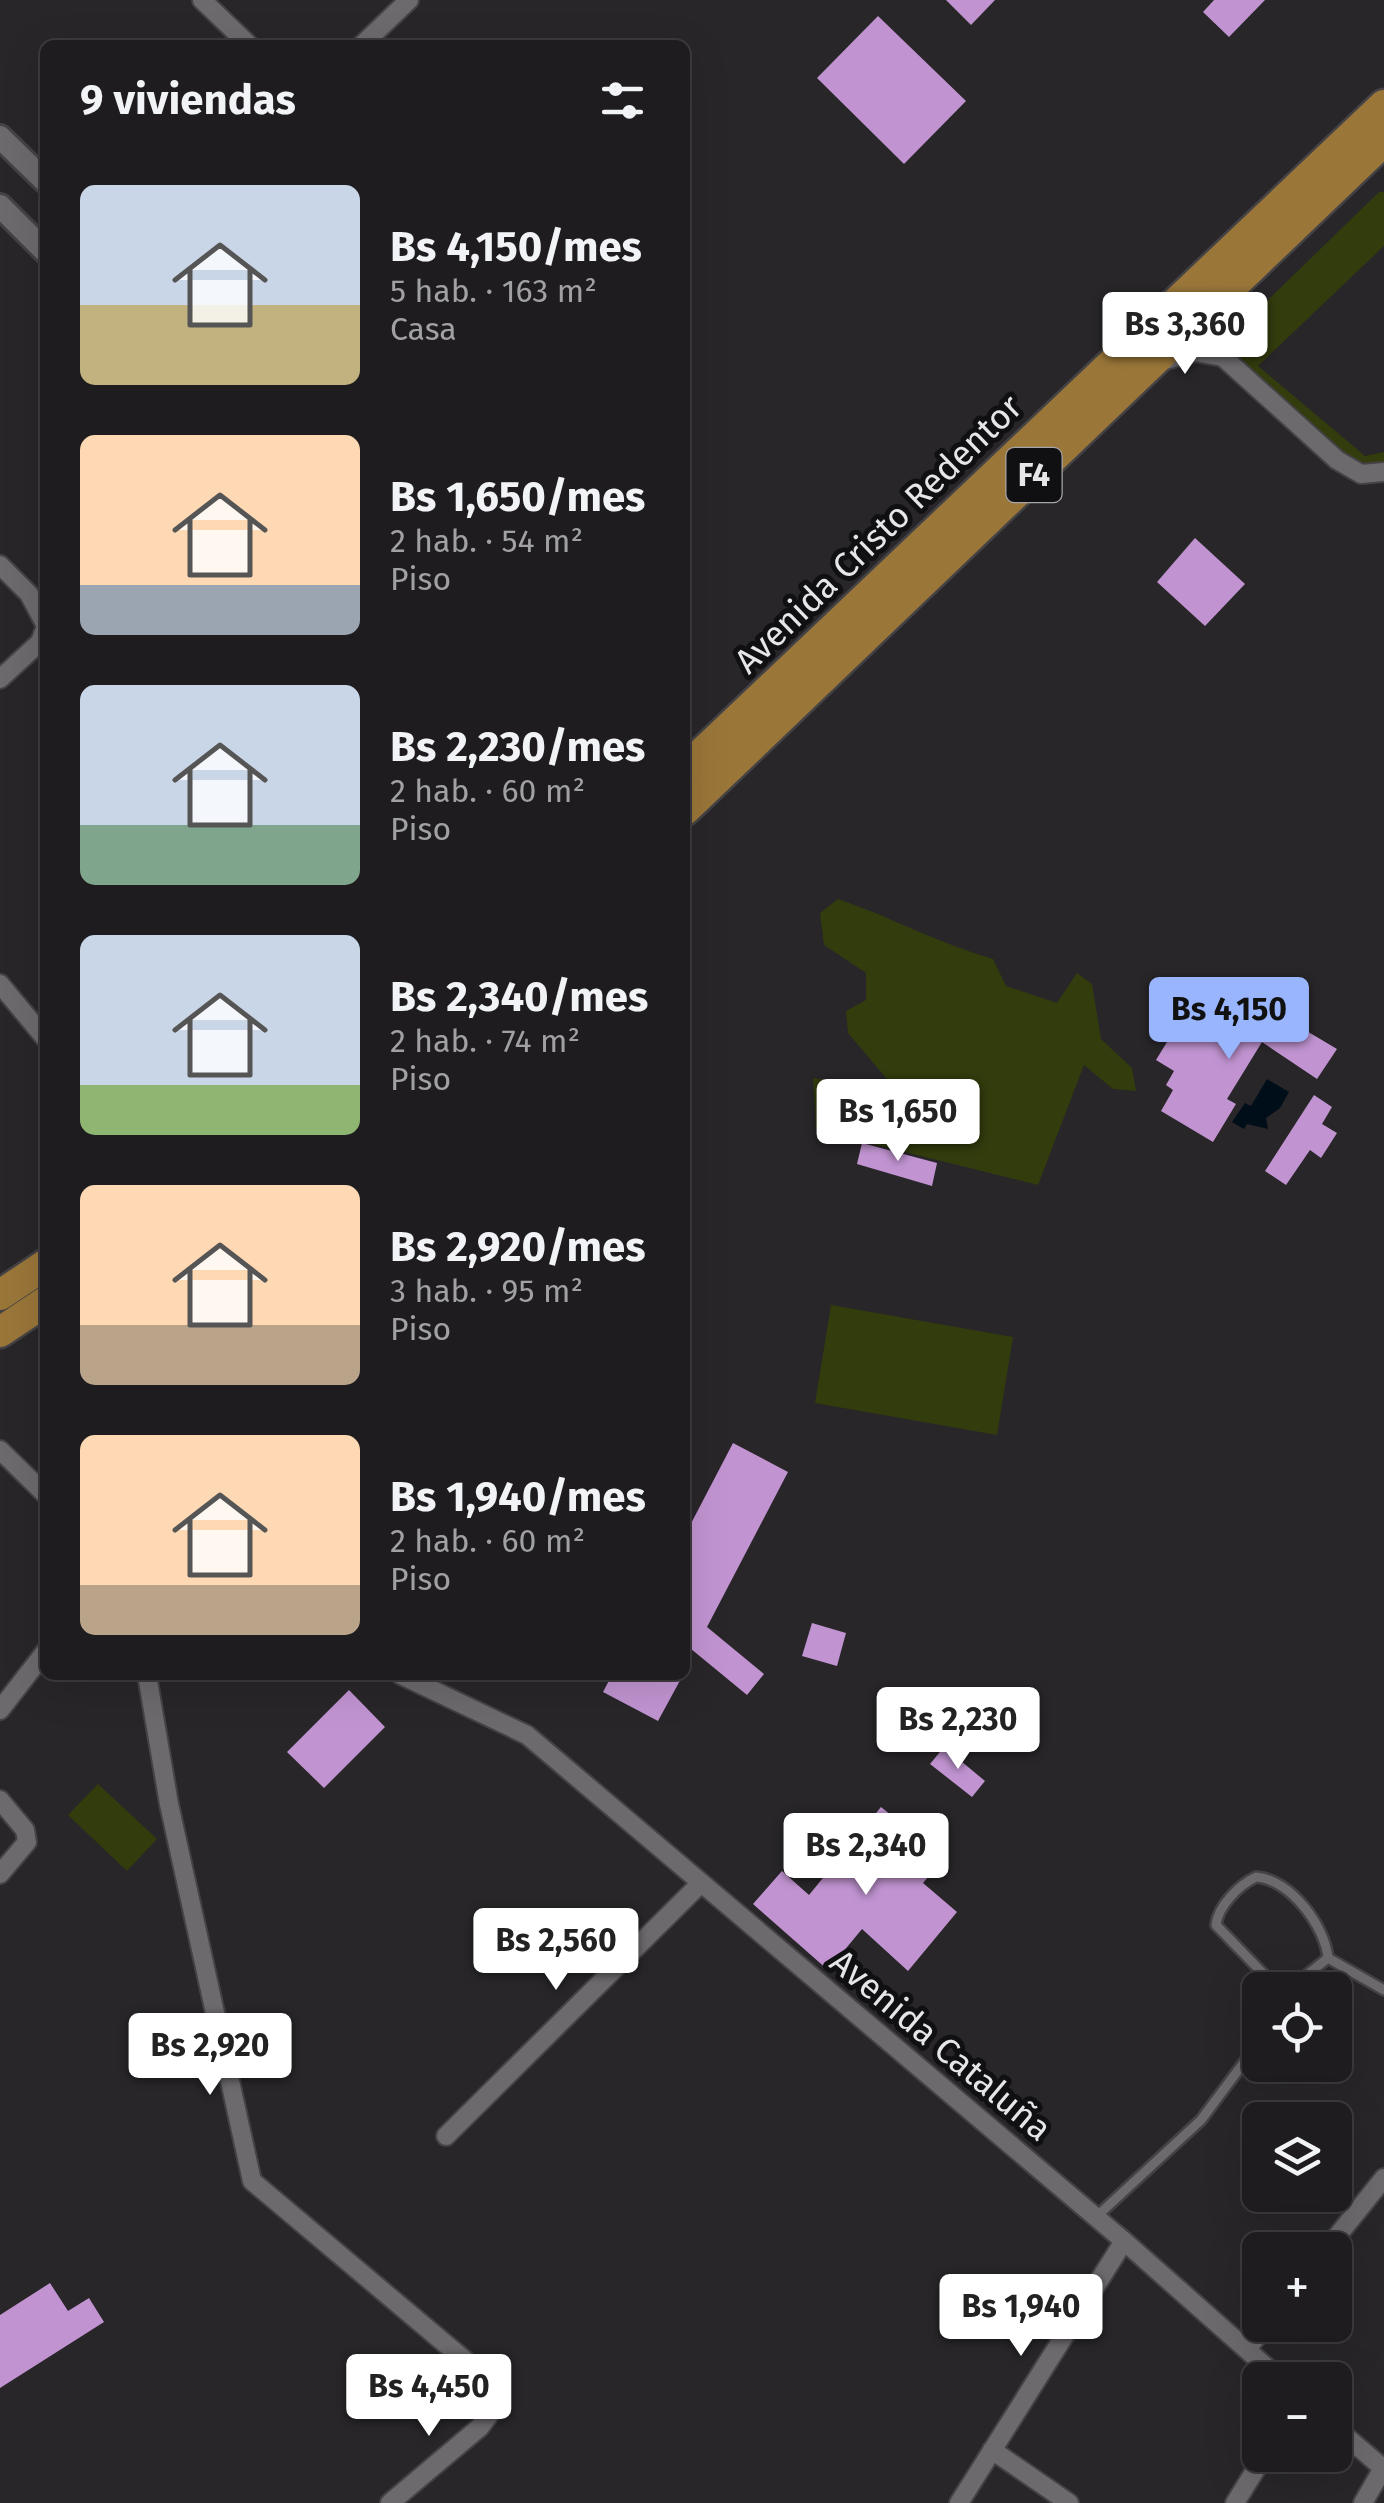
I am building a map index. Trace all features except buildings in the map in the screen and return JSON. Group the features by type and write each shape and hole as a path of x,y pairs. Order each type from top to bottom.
{"highway":[{"name":"Avenida Cristo Redentor","path":"690,764 1384,105"},
{"name":"Avenida Cristo Redentor","path":"690,805 1246,272 1380,152"},
{"path":"0,1296 40,1268"},
{"path":"0,1332 40,1305"}],"street":[{"path":"202,0 244,40"},
{"path":"367,40 410,0"},
{"path":"0,137 40,176"},
{"path":"0,206 40,246"},
{"path":"1246,272 1216,341 1222,357 1337,460 1360,474 1384,472"},
{"path":"1145,368 1182,353 1222,357"},
{"path":"0,565 30,594 40,615"},
{"path":"0,678 40,642"},
{"path":"0,984 40,1032"},
{"path":"0,1450 40,1489"},
{"path":"0,1710 40,1658"},
{"path":"148,1680 170,1804 252,2180 486,2378 498,2403 480,2427 390,2503"},
{"name":"Avenida Cataluña","path":"411,1680 528,1735 699,1884 1124,2240 1262,2362"},
{"path":"0,1800 25,1830 27,1842 0,1874"},
{"path":"446,2136 699,1884"},
{"path":"1340,2232 1384,2178"},
{"path":"959,2503 1124,2240"},
{"path":"1247,2349 1253,2342"},
{"path":"1352,2441 1384,2468 1363,2503"},
{"path":"992,2450 1069,2503"},
{"path":"1235,2503 1254,2472"}],"lane":[{"path":"1262,1972 1216,1925 1217,1915 1247,1881 1265,1878 1287,1892 1312,1917 1326,1942 1328,1958"},
{"path":"1310,1972 1328,1958"},
{"path":"1328,1958 1384,1990"},
{"path":"1096,2217 1201,2120 1242,2065"}],"green space":[{"path":"1379,192 1384,192 1384,246 1258,366 1365,456 1384,452 1384,465 1362,462 1320,441 1232,356 1230,344 1237,330"},
{"path":"838,899 993,959 1006,986 1057,1003 1077,973 1092,984 1101,1039 1132,1068 1136,1091 1113,1089 1084,1065 1038,1185 816,1130 813,1078 843,1083 862,1104 930,1130 848,1033 846,1011 866,1000 866,973 824,945 820,913"},
{"path":"831,1305 1013,1337 997,1435 815,1403"},
{"path":"98,1784 157,1839 127,1871 68,1815"}],"water":[{"path":"1267,1079 1289,1092 1280,1108 1266,1118 1268,1129 1247,1124 1244,1129 1232,1122 1245,1103 1251,1106"}]}
